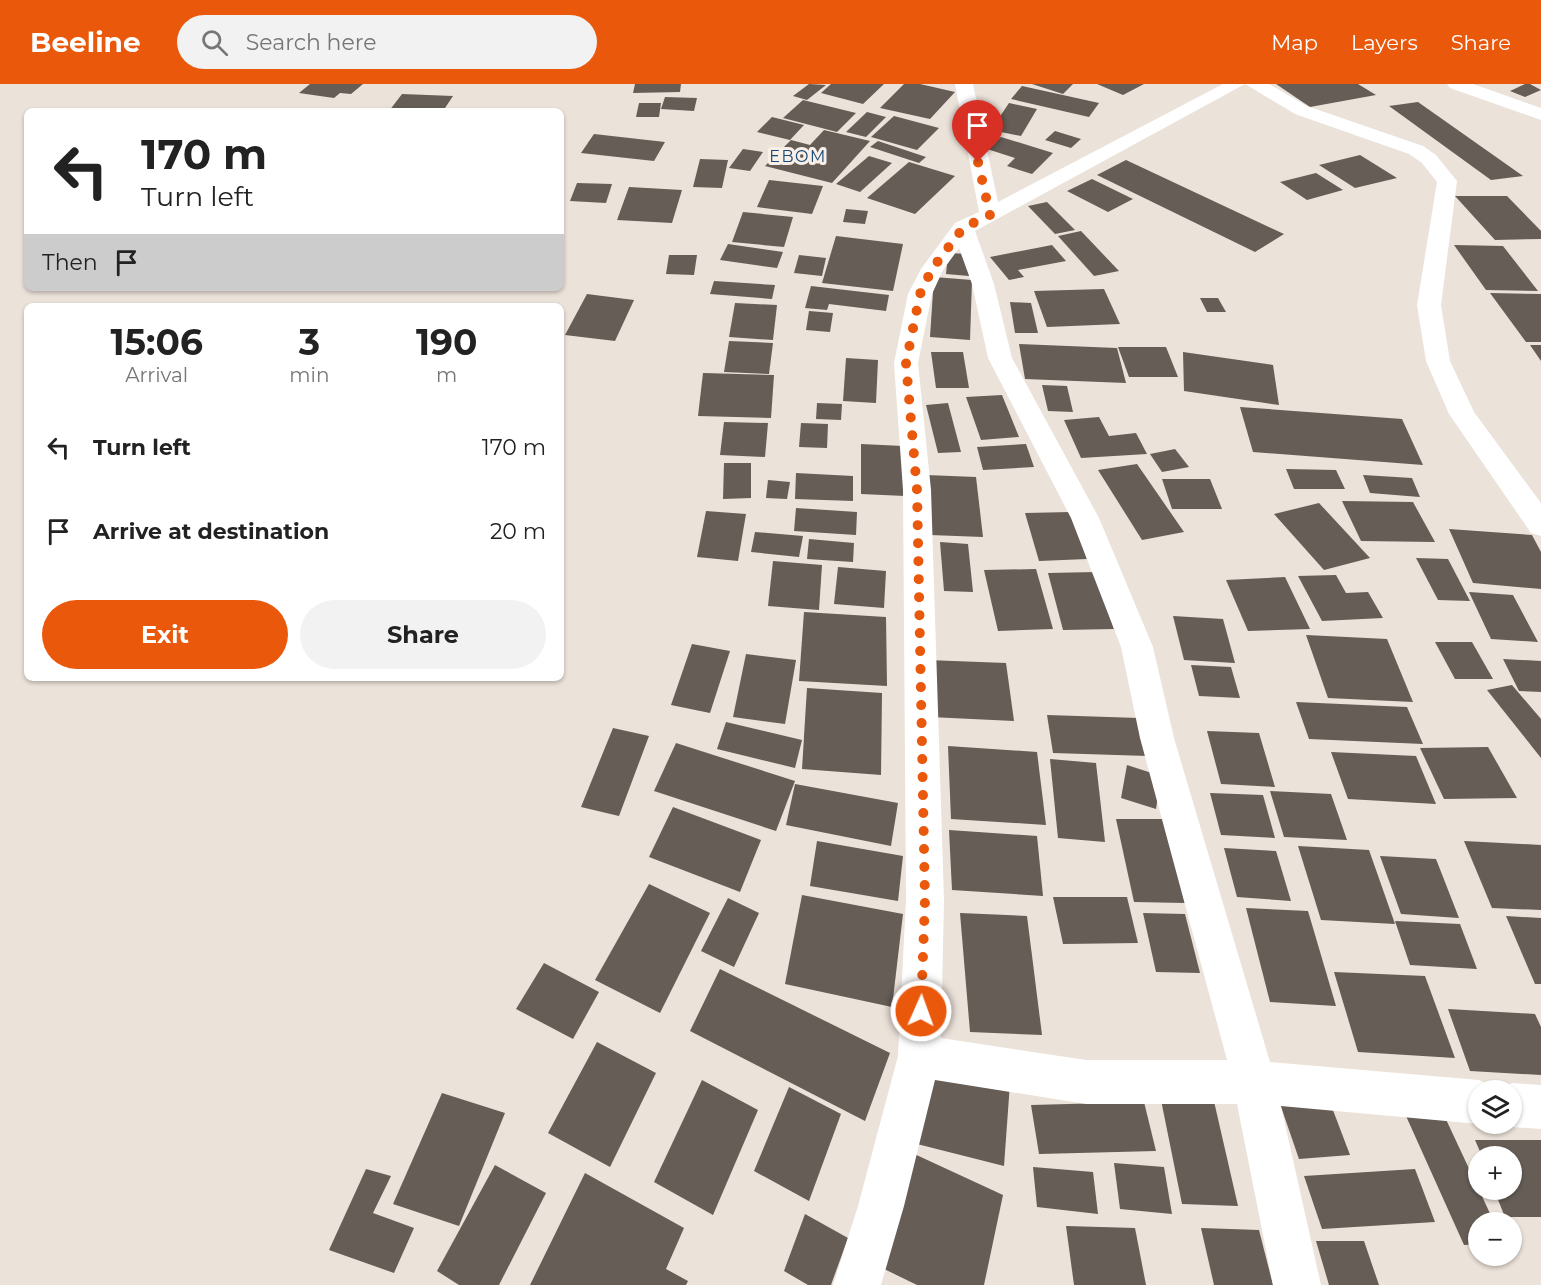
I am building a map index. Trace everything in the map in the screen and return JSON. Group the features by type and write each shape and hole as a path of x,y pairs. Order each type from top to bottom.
{"street":[{"path":"961,84 983,284 1000,358 1085,518 1137,647 1156,738 1254,1082 1297,1285"},
{"path":"857,1285 881,1206 919,1056 925,900 917,490 906,363 920,294 932,269 976,222 1236,84"},
{"path":"1254,84 1279,95 1301,110 1416,150 1429,159 1447,182 1429,305 1438,361 1462,414 1541,525"},
{"path":"1456,84 1541,114"},
{"path":"919,1056 1086,1082 1254,1082 1468,1101"},
{"path":"1522,1106 1541,1107"}],"building":[{"path":"310,84 363,84 351,94 340,93 334,98 299,93"},
{"path":"635,84 681,84 680,92 633,93"},
{"path":"809,84 826,85 807,100 793,96"},
{"path":"831,84 884,84 863,104 821,93"},
{"path":"904,84 920,84 955,92 930,119 880,108"},
{"path":"1032,84 1073,84 1063,94"},
{"path":"1097,84 1144,84 1123,95"},
{"path":"1276,84 1358,84 1376,95 1310,107"},
{"path":"1525,84 1541,90 1525,97 1510,91"},
{"path":"1022,86 1099,103 1089,117 1011,99"},
{"path":"402,94 453,96 445,108 391,108"},
{"path":"665,97 697,98 694,111 661,109"},
{"path":"803,100 856,113 837,132 783,118"},
{"path":"1418,102 1523,176 1491,180 1389,106"},
{"path":"639,103 661,103 659,117 636,117"},
{"path":"1009,103 1037,109 1021,136 991,130"},
{"path":"867,112 886,117 866,137 846,132"},
{"path":"894,116 939,128 917,150 871,137"},
{"path":"772,117 804,125 790,140 757,132"},
{"path":"824,130 870,141 832,183 765,166 791,140 810,145"},
{"path":"1055,131 1081,139 1071,148 1045,140"},
{"path":"594,134 665,142 654,161 581,153"},
{"path":"1001,137 1053,153 1032,174 1007,166 1015,158 987,149"},
{"path":"878,141 926,157 919,163 870,147"},
{"path":"743,149 763,152 750,171 729,168"},
{"path":"1360,155 1397,178 1355,188 1319,165"},
{"path":"869,156 892,163 860,192 836,184"},
{"path":"700,159 728,160 722,188 693,187"},
{"path":"1126,160 1284,234 1255,252 1097,175"},
{"path":"909,162 955,176 915,214 867,198"},
{"path":"1316,173 1343,190 1307,200 1280,182"},
{"path":"1092,179 1133,199 1108,212 1067,191"},
{"path":"769,180 823,186 812,214 757,207"},
{"path":"577,183 612,184 606,203 570,201"},
{"path":"629,187 682,190 672,223 617,220"},
{"path":"1455,196 1507,196 1541,231 1541,239 1495,240"},
{"path":"1047,202 1075,230 1055,234 1028,206"},
{"path":"846,209 868,211 865,224 843,222"},
{"path":"743,212 793,217 784,247 732,242"},
{"path":"1081,231 1119,271 1094,276 1058,236"},
{"path":"836,236 903,244 893,291 822,283"},
{"path":"728,244 783,252 777,268 720,260"},
{"path":"1052,245 1066,261 1018,270 1024,277 1009,280 990,257"},
{"path":"1454,245 1503,246 1538,291 1486,290"},
{"path":"948,253 970,254 969,276 946,274"},
{"path":"669,255 697,255 694,275 666,274"},
{"path":"799,255 826,258 822,276 794,273"},
{"path":"934,277 972,280 970,340 930,337"},
{"path":"714,281 775,285 772,299 710,294"},
{"path":"811,286 889,295 886,311 829,304 827,310 805,308"},
{"path":"1104,289 1120,324 1047,327 1034,291"},
{"path":"1490,293 1541,294 1541,342 1526,342"},
{"path":"587,294 634,300 615,341 565,335"},
{"path":"1200,298 1218,298 1226,312 1207,312"},
{"path":"1010,302 1031,303 1038,333 1015,333"},
{"path":"735,303 777,305 773,340 729,337"},
{"path":"809,311 833,313 830,332 806,330"},
{"path":"729,341 773,343 769,374 724,372"},
{"path":"1019,344 1117,348 1126,383 1025,379"},
{"path":"1530,345 1541,345 1541,361"},
{"path":"1118,347 1166,347 1178,377 1129,377"},
{"path":"931,352 963,352 969,388 936,388"},
{"path":"1183,352 1273,365 1279,405 1184,391"},
{"path":"846,358 878,360 876,403 843,401"},
{"path":"703,373 774,375 771,418 698,416"},
{"path":"1042,385 1067,386 1073,412 1048,411"},
{"path":"1002,395 1019,437 981,440 966,397"},
{"path":"817,403 842,404 841,420 816,419"},
{"path":"948,403 961,452 938,453 926,405"},
{"path":"1240,407 1402,419 1423,465 1253,452"},
{"path":"1099,417 1109,436 1136,433 1147,454 1081,458 1064,420"},
{"path":"724,422 768,423 765,457 720,455"},
{"path":"801,423 828,424 827,448 799,447"},
{"path":"861,444 903,446 905,496 861,494"},
{"path":"1026,444 1034,467 983,470 977,447"},
{"path":"1175,449 1189,467 1162,472 1150,454"},
{"path":"724,463 751,463 751,498 723,499"},
{"path":"1137,464 1184,532 1142,540 1098,470"},
{"path":"1286,469 1336,470 1345,489 1294,489"},
{"path":"796,473 853,476 853,501 795,499"},
{"path":"926,475 976,477 983,537 930,535"},
{"path":"1363,475 1412,478 1420,497 1370,493"},
{"path":"1162,479 1210,479 1222,509 1172,509"},
{"path":"768,480 790,482 787,499 766,498"},
{"path":"1342,501 1413,502 1435,542 1361,541"},
{"path":"1319,503 1370,558 1324,570 1274,514"},
{"path":"796,508 857,512 856,535 794,531"},
{"path":"706,511 746,514 738,561 697,557"},
{"path":"1071,512 1087,559 1039,561 1025,513"},
{"path":"1449,529 1532,535 1541,552 1541,589 1473,583"},
{"path":"755,532 803,536 799,557 751,552"},
{"path":"809,539 854,543 853,562 807,559"},
{"path":"940,542 968,544 973,592 944,591"},
{"path":"1416,558 1448,559 1470,601 1438,600"},
{"path":"773,561 822,565 819,610 768,606"},
{"path":"838,567 886,571 884,608 834,604"},
{"path":"1036,569 1053,629 998,631 984,570"},
{"path":"1096,572 1114,629 1063,630 1048,573"},
{"path":"1336,575 1346,593 1368,592 1383,618 1322,621 1298,576"},
{"path":"1285,577 1310,629 1248,631 1226,580"},
{"path":"1469,592 1513,595 1538,642 1491,639"},
{"path":"804,612 886,617 887,686 799,681"},
{"path":"1173,616 1223,619 1235,663 1184,660"},
{"path":"1306,635 1387,639 1413,702 1328,698"},
{"path":"1435,642 1472,642 1493,679 1455,679"},
{"path":"692,644 730,651 710,713 671,705"},
{"path":"746,654 796,660 785,724 733,717"},
{"path":"1503,659 1541,661 1541,692 1519,691"},
{"path":"927,660 1006,663 1014,721 930,717"},
{"path":"1191,665 1231,667 1240,698 1199,696"},
{"path":"1512,685 1541,719 1541,758 1487,690"},
{"path":"807,688 882,693 881,775 802,769"},
{"path":"1296,702 1407,707 1423,744 1309,739"},
{"path":"1047,715 1139,718 1148,756 1053,753"},
{"path":"726,722 802,740 795,768 717,749"},
{"path":"613,728 649,736 619,816 581,807"},
{"path":"1207,731 1259,733 1275,787 1221,784"},
{"path":"676,743 795,781 776,831 654,791"},
{"path":"948,746 1037,752 1046,825 951,819"},
{"path":"1488,747 1517,798 1444,799 1420,748"},
{"path":"1331,752 1416,756 1436,804 1348,799"},
{"path":"1050,759 1096,763 1105,842 1058,838"},
{"path":"1127,765 1161,776 1156,809 1121,798"},
{"path":"795,784 898,803 891,846 786,825"},
{"path":"1270,791 1331,794 1347,840 1284,837"},
{"path":"1210,793 1263,795 1275,838 1221,835"},
{"path":"673,807 761,840 740,892 649,857"},
{"path":"1116,819 1163,819 1185,903 1134,902"},
{"path":"949,830 1037,836 1043,896 952,890"},
{"path":"817,841 903,856 898,901 810,886"},
{"path":"1464,841 1541,845 1541,910 1492,908"},
{"path":"1298,846 1369,850 1395,924 1321,920"},
{"path":"1224,848 1276,851 1291,901 1237,897"},
{"path":"1380,856 1436,859 1459,918 1401,914"},
{"path":"649,884 710,913 660,1013 595,980"},
{"path":"802,895 903,914 892,1007 785,984"},
{"path":"1053,897 1127,897 1138,943 1063,944"},
{"path":"728,898 759,913 734,967 701,951"},
{"path":"1246,908 1308,911 1336,1006 1270,1002"},
{"path":"960,913 1027,916 1042,1035 970,1032"},
{"path":"1143,913 1185,914 1200,973 1156,972"},
{"path":"1506,916 1541,918 1541,984 1535,984"},
{"path":"1395,921 1460,924 1477,969 1410,965"},
{"path":"544,963 599,992 573,1039 516,1009"},
{"path":"720,969 890,1053 865,1121 690,1031"},
{"path":"1334,972 1425,976 1455,1058 1358,1052"},
{"path":"1448,1009 1535,1014 1541,1027 1541,1075 1470,1071"},
{"path":"597,1042 656,1073 610,1167 548,1133"},
{"path":"927,1062 1010,1083 1004,1166 917,1144"},
{"path":"702,1080 758,1110 713,1215 654,1182"},
{"path":"789,1087 841,1114 809,1201 754,1171"},
{"path":"442,1093 505,1113 459,1226 393,1204"},
{"path":"1160,1095 1213,1097 1238,1206 1182,1204"},
{"path":"1328,1097 1350,1155 1299,1159 1279,1101"},
{"path":"1144,1102 1156,1151 1039,1154 1031,1105"},
{"path":"1443,1113 1468,1166 1468,1200 1484,1200 1489,1212 1468,1212 1468,1245 1464,1245 1406,1116"},
{"path":"1475,1140 1541,1140 1541,1217 1522,1217 1522,1212 1503,1212 1498,1200 1522,1200 1522,1146 1478,1146"},
{"path":"910,1152 1003,1195 984,1285 917,1285 878,1266"},
{"path":"1114,1163 1164,1167 1172,1214 1120,1209"},
{"path":"495,1165 546,1193 499,1285 459,1285 437,1271"},
{"path":"1033,1167 1093,1172 1098,1214 1037,1207"},
{"path":"366,1169 391,1176 373,1213 414,1228 394,1273 329,1250"},
{"path":"1415,1169 1435,1222 1322,1229 1304,1176"},
{"path":"585,1173 684,1228 666,1269 688,1281 686,1285 530,1285"},
{"path":"805,1214 848,1238 831,1285 808,1285 784,1271"},
{"path":"1066,1226 1135,1228 1146,1285 1074,1285"},
{"path":"1201,1228 1259,1230 1273,1285 1214,1285"},
{"path":"1316,1241 1364,1241 1379,1285 1329,1285"}],"district":[{"name":"EBOM","path":"798,156"}],"route":[{"path":"921,1011 925,900 917,490 906,363 920,294 932,269 963,228 990,215 978,162"}]}
